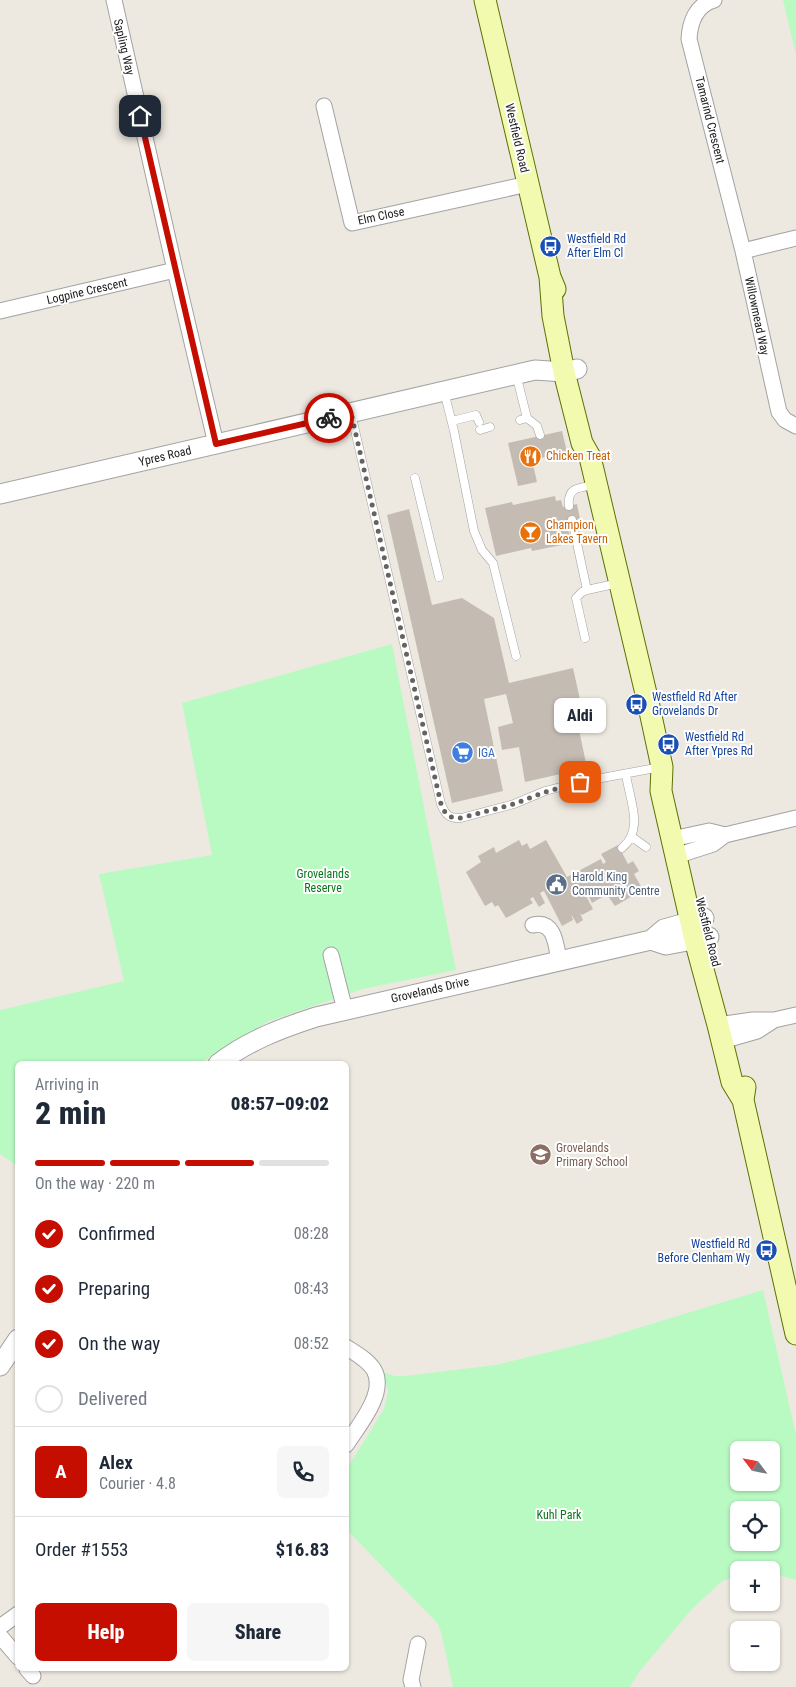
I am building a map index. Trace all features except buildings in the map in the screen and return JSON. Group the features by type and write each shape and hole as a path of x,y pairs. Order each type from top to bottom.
{"main road":[{"name":"Westfield Road","path":"485,0 550,277 565,313 569,361 594,441 590,457 596,484 662,767 674,787 680,846 727,1032 745,1080 743,1100 796,1334"}],"street":[{"name":"Sapling Way","path":"114,0 216,444"},
{"name":"Tamarind Crescent","path":"714,0 700,7 690,26 689,39 743,251"},
{"name":"Elm Close","path":"324,106 352,223 528,184"},
{"path":"743,251 796,238"},
{"name":"Willowmead Way","path":"743,251 779,412 785,420 796,426"},
{"name":"Logpine Crescent","path":"0,311 175,270"},
{"name":"Ypres Road","path":"0,494 569,361"},
{"path":"680,846 709,831 724,834 796,818"},
{"path":"533,924 540,923 549,928 553,934 559,961"},
{"name":"Grovelands Drive","path":"223,1061 275,1032 316,1017 651,940 666,945 700,929"},
{"path":"331,955 345,1010"},
{"path":"727,1032 796,1015"},
{"path":"0,1366 15,1344"},
{"path":"349,1349 360,1356 374,1370 377,1383 374,1402 349,1440"},
{"path":"0,1627 15,1616"},
{"path":"0,1636 15,1654"},
{"path":"413,1687 411,1680 418,1644"}],"lane":[{"path":"516,374 523,419 537,426 540,435"},
{"path":"444,391 474,530 482,550 493,563 516,656"},
{"path":"351,413 441,804 445,813 452,818 461,818 514,804 545,792 580,782 662,767"},
{"path":"452,421 476,415 480,426 490,427"},
{"path":"415,478 439,577"},
{"path":"569,506 568,497 571,492 575,489 596,484"},
{"path":"572,520 587,590"},
{"path":"585,638 576,598 587,590 619,583"},
{"path":"622,848 632,837 635,820 626,774"},
{"path":"632,837 646,847"}],"green space":[{"path":"783,0 796,0 796,55"},
{"name":"Grovelands Reserve","path":"392,644 456,970 363,989 269,1021 203,1061 15,1061 15,1165 0,1154 0,1010 124,981 99,874 212,855 182,703"},
{"name":"Kuhl Park","path":"763,1290 796,1435 796,1580 780,1576 780,1561 730,1561 730,1578 721,1582 692,1609 639,1672 630,1687 453,1687 438,1624 349,1532 349,1465 384,1409 388,1392 383,1372 395,1376 496,1365 602,1339"}],"way so far":[{"path":"329,418 351,413 441,804 445,813 452,818 461,818 514,804 545,792 580,782"}],"place":[{"name":"Westfield Rd After Elm Cl","path":"551,246"},
{"name":"Chicken Treat","path":"530,456"},
{"name":"Champion Lakes Tavern","path":"530,532"},
{"name":"Westfield Rd After Grovelands Dr","path":"636,704"},
{"name":"Westfield Rd After Ypres Rd","path":"669,744"},
{"name":"IGA","path":"462,753"},
{"name":"Aldi","path":"580,782"},
{"name":"Harold King Community Centre","path":"556,884"},
{"name":"Grovelands Primary School","path":"540,1155"},
{"name":"Westfield Rd Before Clenham Wy","path":"766,1251"}],"route":[{"path":"140,116 216,444 329,418"}]}
